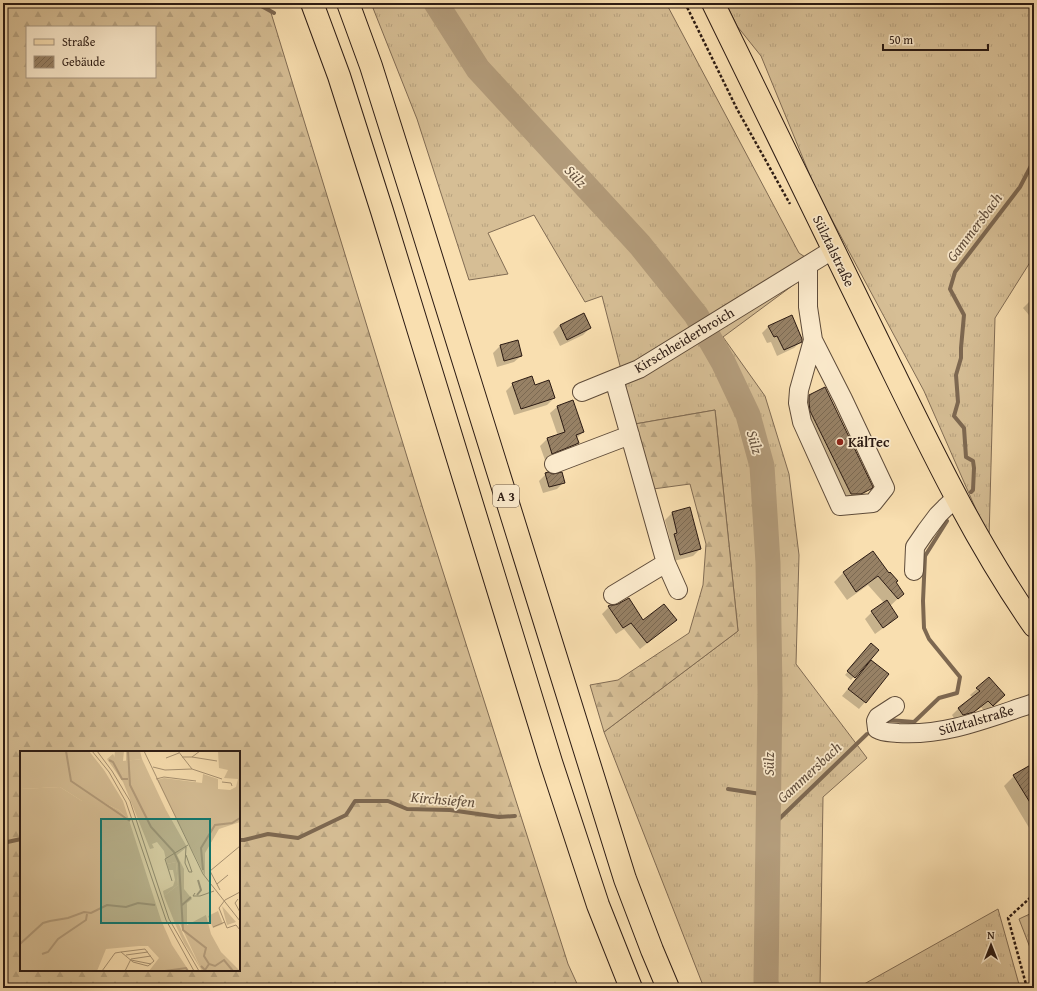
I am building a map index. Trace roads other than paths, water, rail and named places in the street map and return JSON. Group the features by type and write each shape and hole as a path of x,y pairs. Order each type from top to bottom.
{"main road":[{"name":"A 3","path":"312,3 339,76 382,211 551,762 598,905 631,988"},
{"name":"A 3","path":"348,3 371,66 414,202 625,880 668,988"},
{"name":"Sülztalstraße","path":"712,3 956,498 1020,607 1034,626"}],"street":[{"name":"Kirschheiderbroich","path":"582,392 639,369 834,249"},
{"path":"808,265 808,307 813,340 885,488 873,504 840,506 802,422 798,403 799,390 813,340"},
{"path":"614,378 666,563 678,590"},
{"path":"554,464 630,435"},
{"path":"914,571 915,547 938,515 956,498"},
{"path":"613,595 666,563"},
{"name":"Sülztalstraße","path":"895,706 878,717 876,721 877,729 882,732 914,734 946,730 1034,703"}],"waterway":[{"path":"256,3 274,13"},
{"name":"Sülz","path":"436,3 478,69 640,245 696,315 723,362 748,415 762,466 768,563 770,693 767,988"},
{"name":"Gammersbach","path":"971,492 973,490 973,461 966,457 964,428 954,416 958,402 956,375 961,358 964,315 950,289 955,272 1020,187 1034,160"},
{"name":"Gammersbach","path":"886,721 914,722 939,698 957,693 960,677 929,639 924,628 923,601 925,556 947,521"},
{"name":"Gammersbach","path":"768,828 867,734"},
{"name":"Kirchsiefen","path":"728,789 768,795"},
{"name":"Kirchsiefen","path":"240,840 268,834 298,838 346,815 355,801 388,801 407,809 450,810 499,817 515,816"},
{"name":"Kirchsiefen","path":"3,843 20,839"}],"place":[{"name":"KälTec","path":"840,442"}]}
